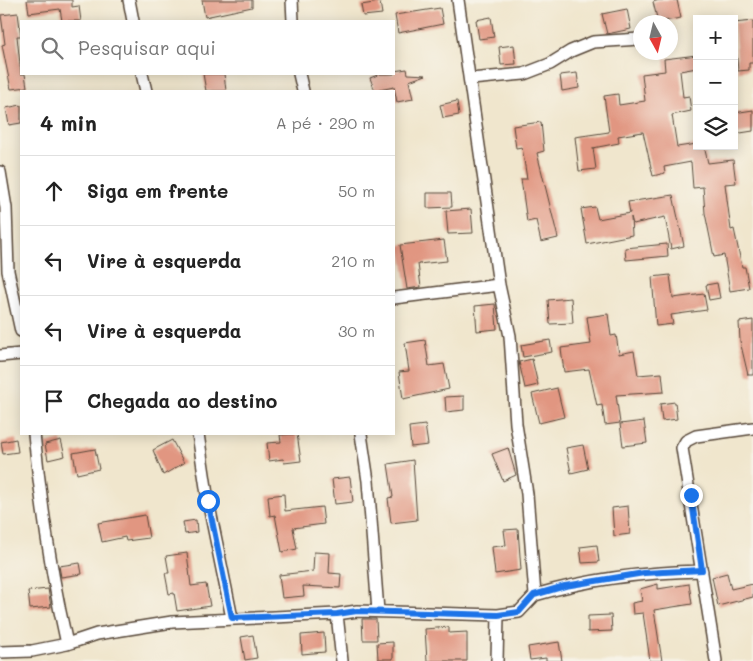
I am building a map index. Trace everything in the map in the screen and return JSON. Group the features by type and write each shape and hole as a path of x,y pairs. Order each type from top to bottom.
{"street":[{"path":"129,0 133,20"},
{"path":"292,0 293,20"},
{"path":"458,0 471,79 499,285 510,336 516,424 527,494 534,595"},
{"path":"471,79 524,74 550,64 570,51 593,42 633,39"},
{"path":"142,75 146,90"},
{"path":"299,75 302,90"},
{"path":"0,172 6,208 8,271 20,327"},
{"path":"395,298 499,285"},
{"path":"0,356 20,354"},
{"path":"716,661 682,448 686,440 696,436 753,428"},
{"path":"34,435 42,508 54,583 67,644"},
{"path":"198,435 208,501 232,618"},
{"path":"361,435 368,481 378,611"},
{"path":"0,652 32,651 67,644 97,634 162,624 232,618 337,614 357,611 498,615 519,612 534,595 565,586 644,573 702,570"},
{"path":"337,614 342,661"},
{"path":"497,661 498,615"}],"building":[{"path":"27,0 72,0 72,7 79,6 81,20 62,20 60,9 29,13"},
{"path":"202,0 252,0 252,7 205,17"},
{"path":"677,0 681,18 678,19 678,15 656,15 653,2"},
{"path":"380,2 382,14 363,16 361,5"},
{"path":"440,8 443,24 398,33 395,15"},
{"path":"627,9 631,29 607,34 602,14"},
{"path":"18,13 20,36 17,36 20,75 25,75 27,87 11,89 2,45 5,44 1,15"},
{"path":"491,17 494,37 479,39 476,20"},
{"path":"753,21 753,63 749,63 749,70 738,71 738,23"},
{"path":"514,45 516,64 501,65 499,47"},
{"path":"693,55 693,69 680,71 683,97 689,96 691,111 672,115 677,147 693,145 693,150 705,150 708,163 733,160 736,183 725,184 731,230 734,229 742,267 745,267 749,288 730,291 724,255 714,257 705,213 703,187 693,188 691,162 664,167 665,173 653,176 643,132 618,136 619,143 593,148 596,169 579,171 575,137 609,132 604,96 618,94 619,105 645,101 642,74 665,71 664,60 678,60 678,57"},
{"path":"407,69 408,74 426,75 409,81 413,99 397,102 394,87 375,90 370,78 378,75 395,75 395,71"},
{"path":"577,73 579,88 562,91 560,75"},
{"path":"203,75 224,75 226,90 206,90"},
{"path":"457,101 459,115 443,118 440,105"},
{"path":"20,105 20,123 9,125 6,108"},
{"path":"753,110 753,131 738,133 738,112"},
{"path":"541,122 544,151 537,153 558,238 541,242 536,220 527,222 521,179 527,179 522,147 516,148 513,126"},
{"path":"427,193 451,193 452,207 427,208"},
{"path":"673,195 684,246 671,249 665,217 633,224 631,217 632,235 587,244 581,209 595,207 598,219 630,213 628,202"},
{"path":"471,209 473,233 448,234 446,211"},
{"path":"444,240 447,261 418,264 421,287 407,289 400,245"},
{"path":"667,244 668,256 626,260 625,248"},
{"path":"670,275 673,298 704,294 707,310 671,315 673,324 656,326 652,277"},
{"path":"717,283 720,298 709,300 706,285"},
{"path":"571,298 573,323 550,324 548,300"},
{"path":"495,304 497,329 477,331 475,306"},
{"path":"608,314 611,336 616,335 619,354 634,351 638,375 662,373 664,392 616,395 620,423 605,425 602,405 597,406 589,369 564,372 561,348 591,344 587,317"},
{"path":"753,320 753,375 748,375 740,341 739,322"},
{"path":"425,340 429,366 444,364 449,389 403,399 399,372 409,371 405,343"},
{"path":"550,340 552,352 523,357 521,345"},
{"path":"532,359 538,385 525,388 519,362"},
{"path":"557,388 564,417 539,423 532,394"},
{"path":"464,396 464,410 446,412 445,397"},
{"path":"675,402 677,419 662,421 660,404"},
{"path":"644,421 647,443 623,446 620,424"},
{"path":"425,425 428,445 411,447 409,427"},
{"path":"280,435 297,435 301,461 284,463 283,459 269,461 267,443 281,442"},
{"path":"16,439 18,452 3,454 1,442"},
{"path":"61,440 65,456 48,460 45,444"},
{"path":"172,440 184,463 163,475 153,450"},
{"path":"583,445 588,469 571,473 566,448"},
{"path":"508,448 516,475 503,481 492,454"},
{"path":"95,449 99,469 77,474 73,453"},
{"path":"413,460 417,520 391,523 388,498 393,497 388,464"},
{"path":"350,477 353,502 335,504 332,479"},
{"path":"284,494 285,511 322,507 324,524 293,528 297,549 282,552 275,515 270,516 268,496"},
{"path":"628,506 630,534 614,536 612,508"},
{"path":"145,515 149,538 126,541 125,537 102,542 98,523"},
{"path":"196,520 197,532 185,534 183,522"},
{"path":"518,529 521,570 495,574 492,547 506,545 504,530"},
{"path":"597,545 599,562 582,563 580,547"},
{"path":"314,552 330,553 329,573 341,574 340,588 303,586 304,596 282,598 279,575 313,571"},
{"path":"187,553 191,586 206,584 210,606 177,611 174,593 169,594 165,573 169,573 166,556"},
{"path":"80,563 82,574 61,577 59,566"},
{"path":"727,573 731,589 753,584 753,597 718,606 712,577"},
{"path":"658,584 658,589 689,584 692,604 654,610 662,661 650,661 643,613 633,614 632,603 642,601 640,589"},
{"path":"48,589 51,607 30,609 28,591"},
{"path":"611,615 612,631 588,632 588,616"},
{"path":"362,619 376,619 377,640 363,640"},
{"path":"449,627 449,633 467,632 467,661 427,661 425,629"},
{"path":"324,633 325,652 302,654 301,635"},
{"path":"253,635 257,658 245,660 241,637"},
{"path":"393,642 393,659 378,659 377,643"},
{"path":"559,642 562,661 546,661 546,658 530,660 528,647"}],"route":[{"path":"208,501 232,618 337,614 357,611 498,615 519,612 534,595 565,586 644,573 702,570 691,495"}]}
